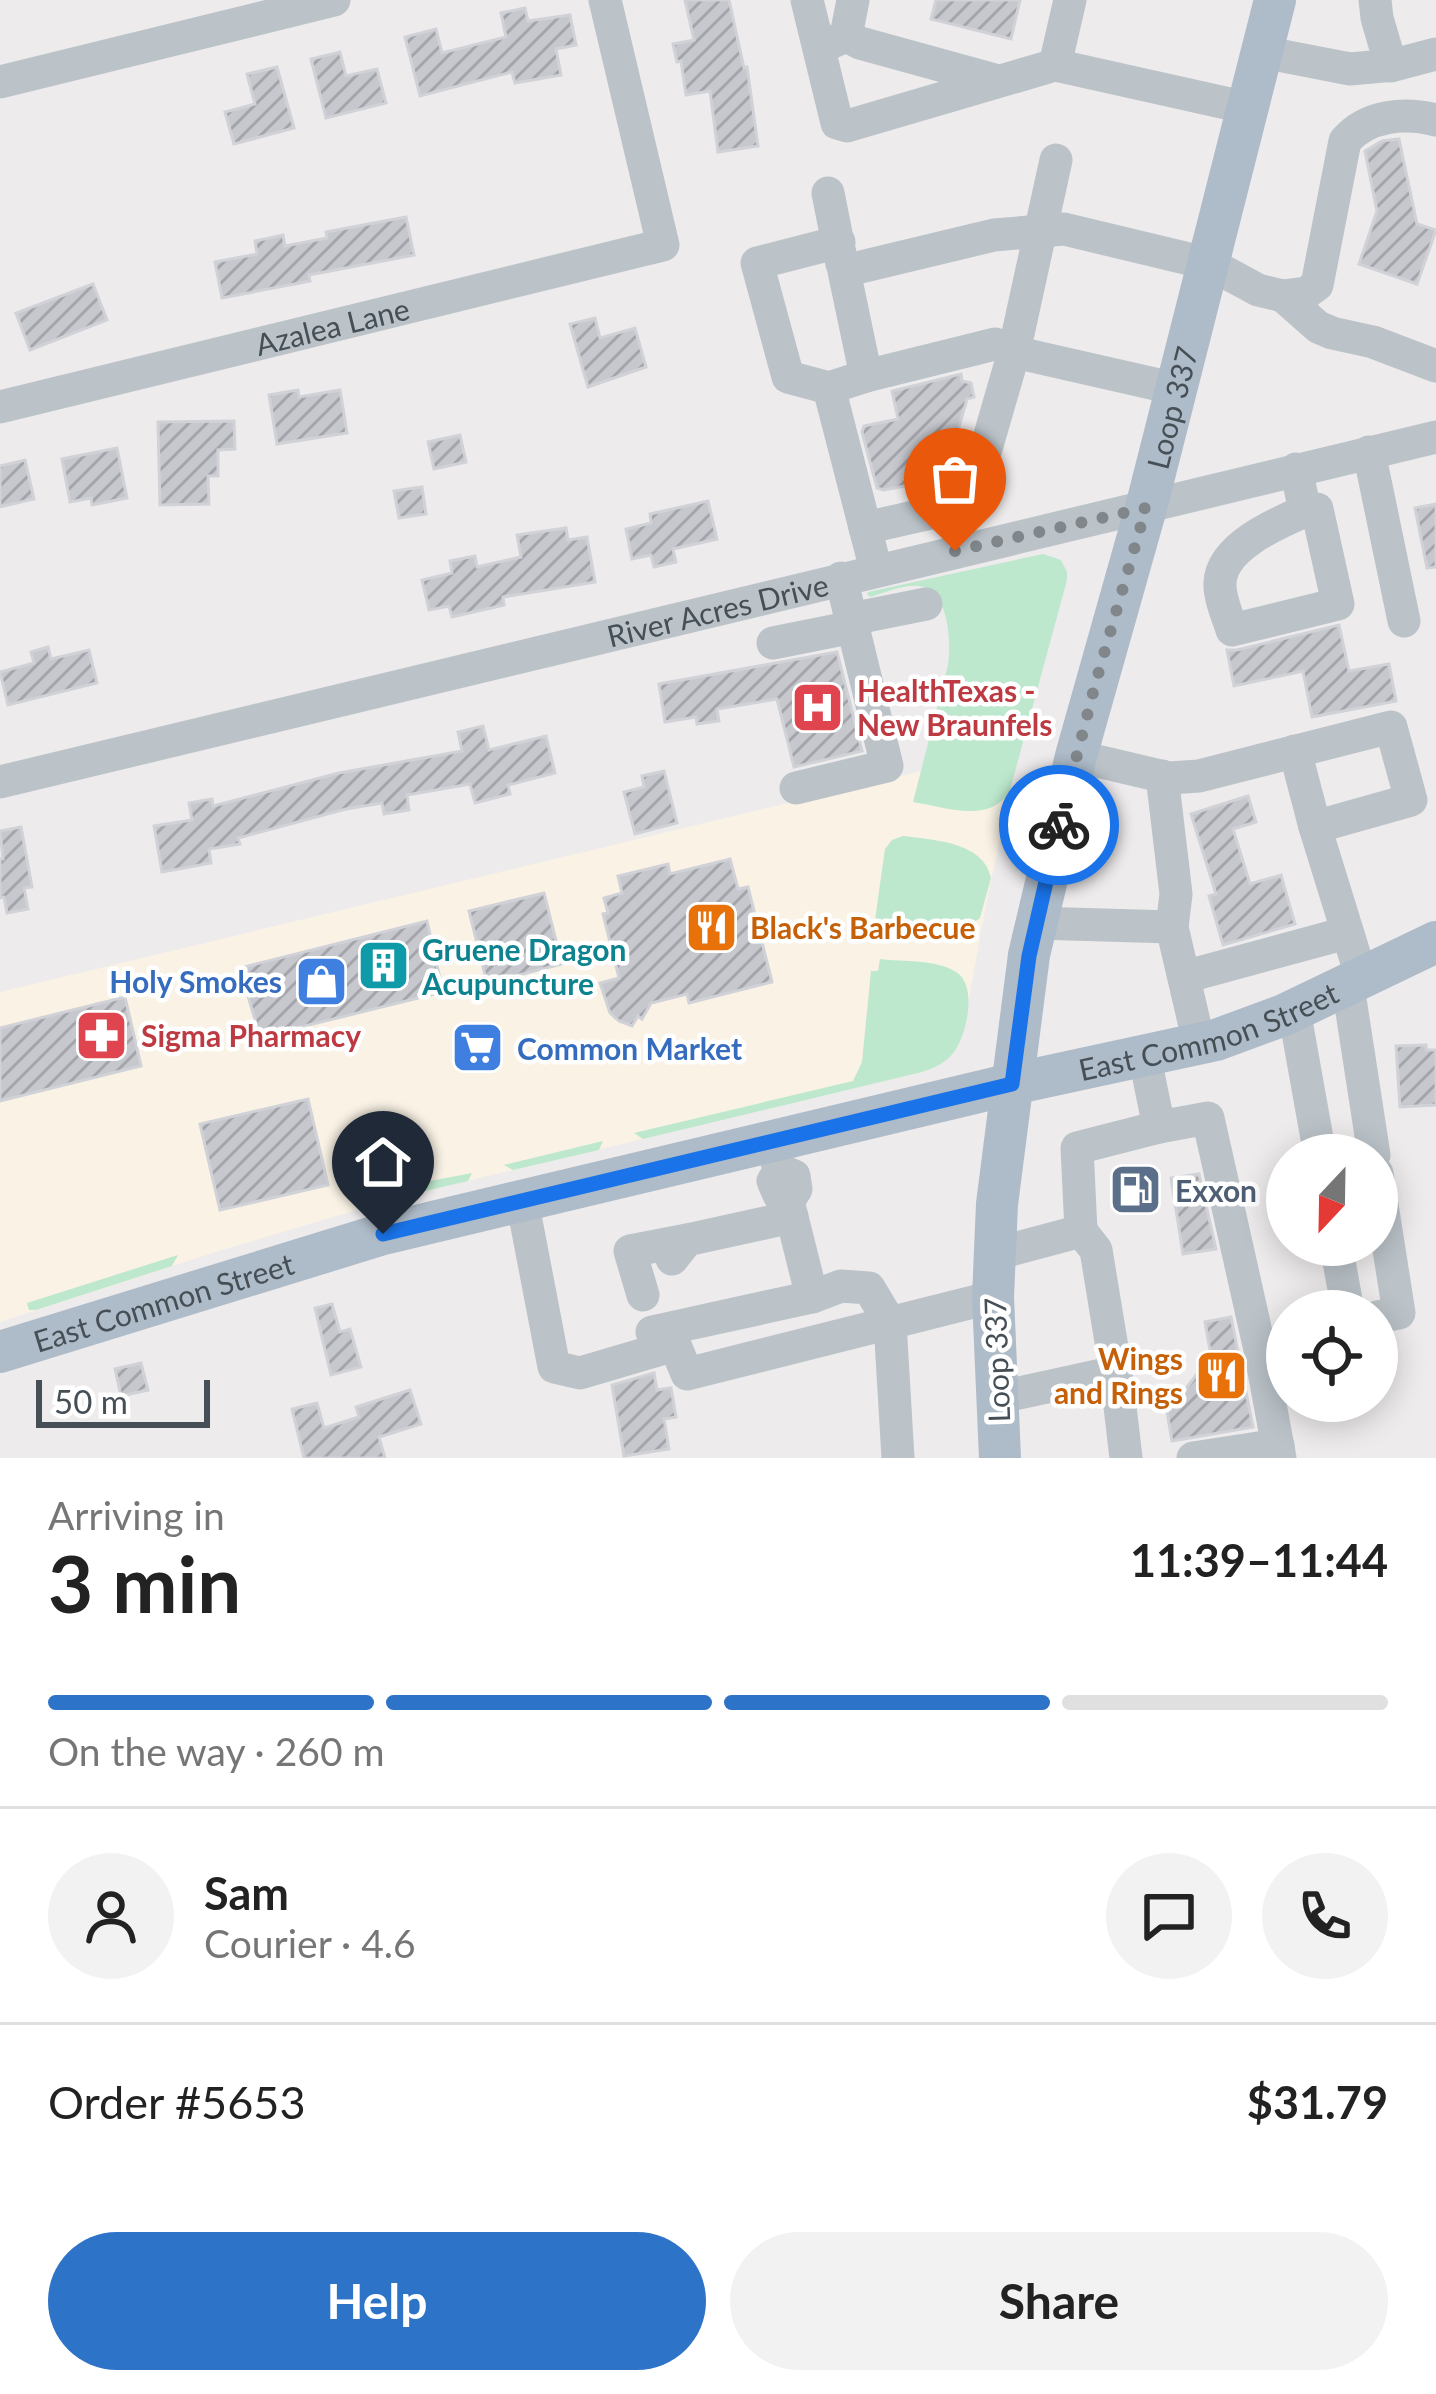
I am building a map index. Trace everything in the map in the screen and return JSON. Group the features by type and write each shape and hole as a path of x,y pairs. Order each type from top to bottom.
{"main road":[{"name":"Loop 337","path":"1000,1458 993,1297 997,1204 1035,923 1275,0"},
{"name":"East Common Street","path":"0,1352 358,1240 522,1200 782,1182 1012,1084 1216,1040 1355,983 1436,942"}],"street":[{"path":"0,82 334,0"},
{"name":"Azalea Lane","path":"0,407 663,245 605,0"},
{"path":"807,0 832,42 837,123 848,126 1055,65 1248,108"},
{"path":"832,42 853,0"},
{"path":"1055,65 1070,0"},
{"path":"1375,0 1391,65"},
{"path":"832,42 860,43 1000,81"},
{"path":"1262,52 1350,69 1436,53"},
{"path":"1177,389 995,344 829,388 788,377 757,262 841,257 1064,229 1210,264 1258,290 1282,296 1306,293 1317,285 1345,141 1371,121 1405,116 1436,120"},
{"path":"865,528 940,511 981,466 1014,352 1056,160"},
{"path":"828,193 866,376"},
{"path":"1282,296 1318,327 1436,366"},
{"path":"829,388 876,569"},
{"name":"River Acres Drive","path":"0,782 1436,437"},
{"path":"1369,452 1404,621"},
{"path":"1296,469 1305,511"},
{"path":"796,788 886,766 841,578"},
{"path":"773,644 926,604"},
{"path":"1076,756 1162,776 1199,776 1391,727 1411,800 1315,827"},
{"path":"1295,751 1346,933 1372,1134"},
{"path":"1162,776 1176,894 1172,927 1199,1043"},
{"path":"1035,923 1172,927"},
{"path":"1184,977 1346,933"},
{"path":"1294,1010 1316,1134"},
{"path":"1144,1054 1159,1126"},
{"path":"1126,1458 1096,1250 1082,1231 1077,1148 1208,1118 1279,1451 1193,1458"},
{"path":"654,1342 665,1268 782,1182 812,1298"},
{"path":"522,1200 554,1367 580,1372 654,1342 841,1286 869,1288 890,1323 898,1458"},
{"path":"995,1254 1082,1231"},
{"path":"654,1342 676,1345 687,1374 993,1297"},
{"path":"996,1398 1116,1372"}],"shaded area":[{"name":"Common Market","path":"922,771 1010,790 963,1031 945,1061 922,1072 400,1197 0,1322 0,992"}],"green space":[{"path":"1043,554 1061,560 1067,580 1010,790 1002,801 979,810 913,802 948,665 946,619 937,597 919,586 870,597 868,592"},
{"path":"903,836 956,845 979,857 991,878 980,918 944,928 875,920 885,849"},
{"path":"880,959 939,965 963,978 968,998 966,1022 959,1044 944,1062 922,1072 643,1139 634,1133 853,1081 862,1062 871,971 878,971"},
{"path":"603,1141 599,1150 513,1170 504,1165"},
{"path":"472,1173 468,1181 400,1197 388,1189"},
{"path":"178,1255 172,1266 29,1310 27,1303"}],"building":[{"path":"685,0 729,0 747,67 758,146 718,152 710,91 686,95 673,44 694,40"},
{"path":"936,0 1020,0 1011,39 931,19"},
{"path":"525,8 528,21 570,15 576,45 556,49 561,75 515,83 512,72 420,96 405,37 436,29 442,53 506,37 501,13"},
{"path":"340,52 346,76 377,69 386,103 326,118 311,59"},
{"path":"277,67 294,128 234,144 225,112 255,104 247,74"},
{"path":"1399,139 1417,224 1436,230 1417,284 1359,264 1377,211 1365,151 1382,141"},
{"path":"406,217 414,255 222,298 215,262 257,254 255,241 283,235 285,246 327,238 326,232"},
{"path":"93,284 107,320 30,350 16,313"},
{"path":"595,318 600,338 635,328 646,367 588,387 570,324"},
{"path":"961,374 962,381 971,383 974,397 967,399 952,451 955,464 941,479 877,488 864,426 898,419 892,391"},
{"path":"298,390 299,397 340,390 347,433 277,444 269,395"},
{"path":"234,421 235,449 218,450 218,476 208,476 209,504 160,505 158,422"},
{"path":"460,435 466,462 434,469 428,442"},
{"path":"117,448 127,498 92,505 91,498 70,502 62,459"},
{"path":"25,460 34,499 0,507 0,466"},
{"path":"422,487 426,514 399,518 394,491"},
{"path":"708,501 717,539 673,549 676,562 654,567 651,555 632,559 626,529 651,523 650,514"},
{"path":"1436,504 1436,567 1427,568 1415,508"},
{"path":"566,528 568,540 587,537 595,582 503,597 504,605 452,617 449,606 429,610 422,580 452,573 450,561 475,556 477,567 521,557 517,535"},
{"path":"1339,625 1349,671 1389,664 1396,701 1312,717 1303,671 1234,686 1227,650"},
{"path":"48,647 51,659 89,650 97,683 8,705 0,672 34,663 31,652"},
{"name":"HealthTexas - New Braunfels","path":"837,652 862,751 794,767 777,699 717,709 719,721 697,724 696,717 665,722 659,684"},
{"path":"483,726 489,750 546,736 555,773 508,785 510,794 475,803 470,784 407,795 409,810 384,814 382,803 346,809 238,838 240,844 209,849 211,863 162,872 154,826 192,820 189,803 212,799 213,806 339,773 462,751 458,732"},
{"path":"664,771 677,823 635,834 624,792 644,787 642,776"},
{"path":"1248,796 1256,822 1233,829 1250,884 1281,875 1295,924 1223,945 1209,896 1216,894 1191,814"},
{"path":"21,827 32,887 24,888 28,909 7,913 4,897 0,898 0,831"},
{"path":"730,859 738,889 748,887 772,982 689,1003 687,994 651,1003 632,1026 619,1021 610,1013 600,983 619,978 603,914 608,913 604,898 622,893 618,876 668,864 670,874"},
{"path":"544,893 562,964 487,983 469,911"},
{"path":"427,921 443,992 260,1037 240,968"},
{"path":"125,997 141,1066 0,1101 0,1028"},
{"path":"1426,1045 1426,1050 1436,1050 1436,1105 1400,1107 1396,1046"},
{"path":"308,1099 328,1185 220,1210 200,1124"},
{"path":"1199,1174 1216,1249 1183,1254 1171,1178"},
{"path":"332,1304 340,1332 350,1329 361,1367 331,1375 315,1308"},
{"name":"Wings and Rings","path":"1231,1317 1253,1427 1172,1441 1164,1394 1184,1391 1211,1356 1205,1322"},
{"path":"141,1363 148,1390 121,1396 115,1369"},
{"path":"654,1373 657,1390 671,1388 676,1417 664,1419 669,1449 624,1456 612,1385"},
{"path":"410,1390 421,1424 379,1437 385,1458 304,1458 292,1409 317,1403 324,1428 359,1417 356,1407"}],"way so far":[{"path":"955,551 1146,508 1059,825"}],"place":[{"name":"HealthTexas - New Braunfels","path":"818,707"},
{"name":"Black's Barbecue","path":"711,927"},
{"name":"Gruene Dragon Acupuncture","path":"383,966"},
{"name":"Holy Smokes","path":"321,981"},
{"name":"Sigma Pharmacy","path":"102,1035"},
{"name":"Common Market","path":"478,1048"},
{"name":"Exxon","path":"1136,1190"},
{"name":"Wings and Rings","path":"1222,1375"}],"route":[{"path":"383,1234 1012,1084 1029,956 1059,825"}]}
